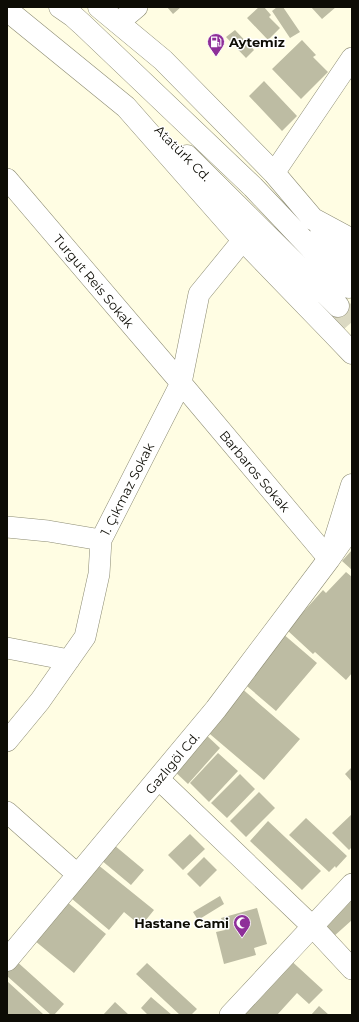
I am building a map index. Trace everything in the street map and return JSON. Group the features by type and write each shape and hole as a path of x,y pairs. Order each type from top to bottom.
{"main road":[{"name":"Atatürk Cd.","path":"21,7 99,69 338,306"},
{"name":"Atatürk Cd.","path":"60,7 83,25 253,187 349,287"},
{"path":"99,7 163,60 274,172 313,220 352,264"},
{"path":"7,10 126,107 243,240 342,334 352,353"},
{"path":"313,220 352,240"},
{"name":"Gazlıgöl Cd.","path":"329,559 352,485"},
{"name":"Gazlıgöl Cd.","path":"7,960 216,709 329,559 352,526"}],"street":[{"path":"118,23 137,7"},
{"path":"274,172 352,58"},
{"name":"Turgut Reis Sokak","path":"7,179 181,383"},
{"name":"1. Çıkmaz Sokak","path":"7,742 40,701 85,637 99,574 100,540 181,383 199,294 243,240"},
{"name":"Barbaros Sokak","path":"181,383 329,559"},
{"path":"7,527 100,540"},
{"path":"7,648 69,660"},
{"path":"158,779 313,927 352,969"},
{"path":"7,812 78,875"},
{"path":"230,1015 352,884"}],"building":[{"path":"167,7 181,7 173,14"},
{"path":"259,7 264,7 271,15 269,17 280,28 268,40 247,18"},
{"path":"277,7 283,7 300,32 290,38 272,11"},
{"path":"311,7 336,7 322,19"},
{"path":"235,30 254,50 246,58 226,37"},
{"path":"302,40 316,55 313,57 328,72 301,99 272,69"},
{"path":"264,81 297,116 282,131 249,96"},
{"path":"352,550 352,570 342,561"},
{"path":"346,572 352,577 352,673 346,680 315,652 313,654 287,630 323,590 326,593"},
{"path":"282,633 317,663 276,711 241,681"},
{"path":"240,687 300,739 264,780 204,729"},
{"path":"204,733 220,748 188,784 171,768"},
{"path":"218,753 238,771 209,802 190,783"},
{"path":"352,767 352,782 345,774"},
{"path":"240,774 255,789 227,818 211,803"},
{"path":"259,792 275,808 246,837 230,821"},
{"path":"352,814 352,847 349,850 332,833"},
{"path":"306,818 347,856 336,868 335,866 329,872 289,835"},
{"path":"268,821 321,871 302,890 250,841"},
{"path":"190,834 205,849 183,870 168,855"},
{"path":"108,840 144,870 131,885 95,855"},
{"path":"204,857 217,870 200,887 187,874"},
{"path":"92,860 154,910 141,926 124,912 109,930 65,893"},
{"path":"352,891 352,920 333,937 319,922"},
{"path":"220,896 224,904 198,920 193,912"},
{"path":"61,897 106,934 74,973 29,936"},
{"name":"Hastane Cami","path":"257,908 267,944 254,948 256,955 224,964 216,932 225,930 221,918"},
{"path":"286,956 323,990 309,1004 297,993 277,1015 232,1015"},
{"path":"14,959 64,1004 54,1015 51,1015 7,976 7,967"},
{"path":"147,963 197,1009 191,1015 180,1015 136,974"},
{"path":"7,981 43,1014 7,1015"},
{"path":"151,997 172,1015 148,1015 141,1008"},
{"path":"115,1002 129,1015 103,1015"},
{"path":"319,1006 329,1015 311,1015"}],"tunnel":[{"path":"338,306 352,322"}],"place":[{"name":"Aytemiz","path":"216,57"},
{"name":"Hastane Cami","path":"242,938"}]}
